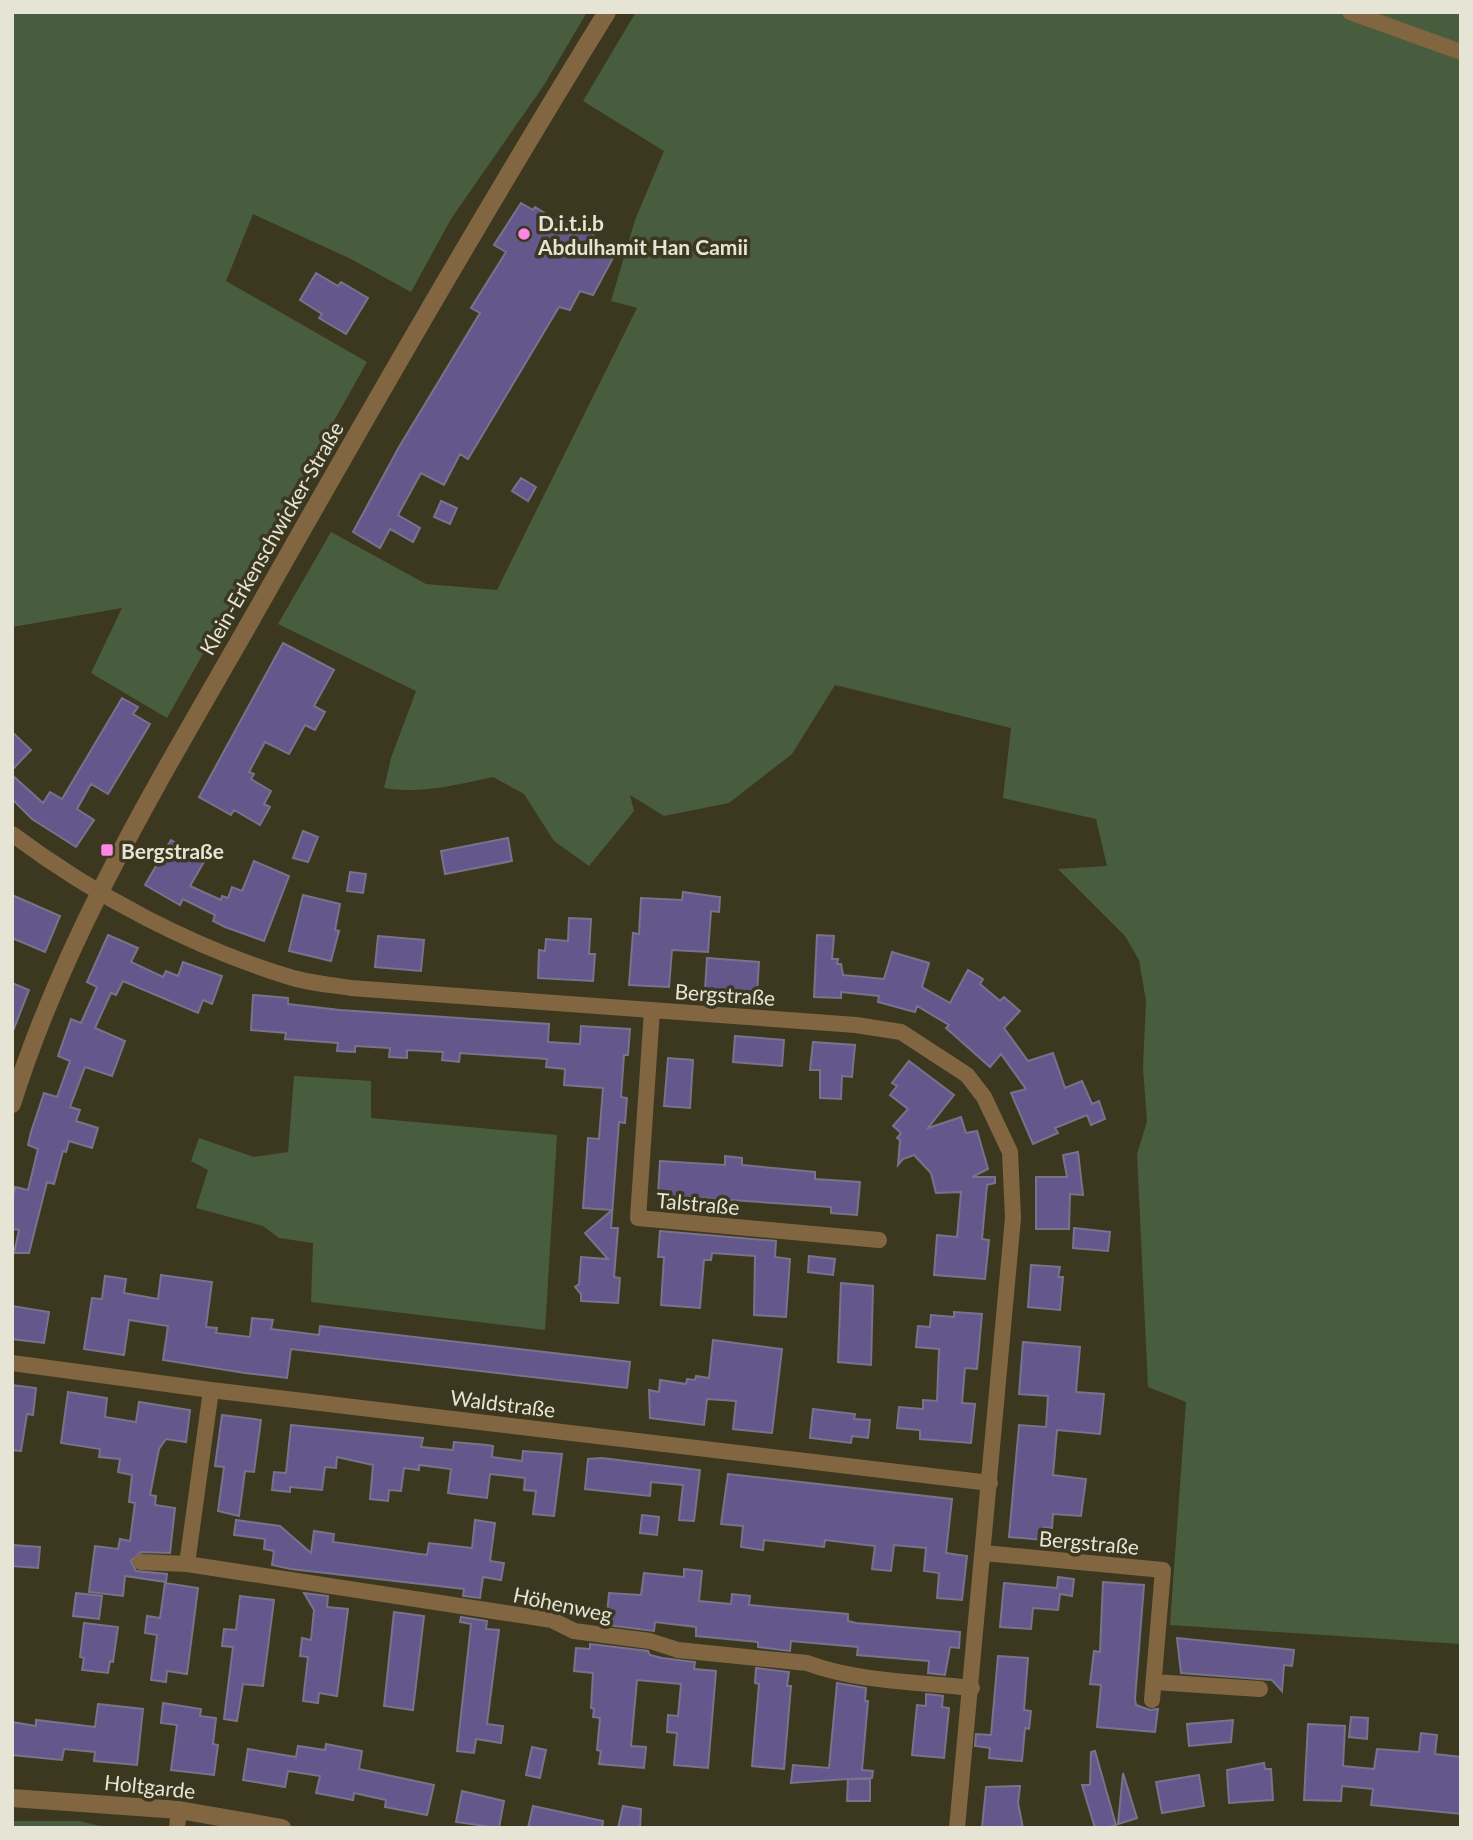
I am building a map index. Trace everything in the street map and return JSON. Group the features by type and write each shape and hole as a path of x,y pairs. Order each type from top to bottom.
{"street":[{"name":"Klein-Erkenschwicker-Straße","path":"12,1104 59,977 100,890 402,352 607,12"},
{"path":"1350,12 1461,52"},
{"name":"Bergstraße","path":"12,834 100,890 189,939 294,978 351,988 901,1032 967,1075 984,1097 1010,1152 1013,1218 972,1688 957,1828"},
{"name":"Talstraße","path":"652,1010 638,1218 878,1240"},
{"name":"Waldstraße","path":"12,1363 211,1390 990,1483"},
{"path":"187,1564 211,1390"},
{"name":"Bergstraße","path":"984,1553 1163,1570 1152,1700"},
{"name":"Höhenweg","path":"141,1562 187,1564 552,1620 574,1631 650,1641 678,1650 807,1663 838,1672 972,1688"},
{"path":"1154,1682 1260,1689"},
{"name":"Holtgarde","path":"12,1798 178,1819 282,1828"}],"green space":[{"path":"12,12 587,12 544,85 451,219 411,292 351,259 253,214 226,281 367,362 167,718 91,673 122,608 12,627"},
{"path":"636,12 1461,12 1461,1644 1170,1625 1186,1402 1148,1387 1137,1154 1147,1122 1143,1067 1146,1001 1139,960 1125,936 1058,869 1107,866 1096,819 1003,798 1011,728 835,685 792,754 729,803 664,816 630,795 634,811 589,866 554,841 524,794 493,777 426,789 384,788 391,758 416,691 278,624 331,532 426,584 497,590 637,308 611,301 635,220 664,151 583,101"},
{"path":"294,1076 371,1081 371,1118 557,1135 545,1330 311,1302 313,1243 279,1238 263,1226 196,1208 208,1170 191,1161 199,1138 254,1157 288,1152"},
{"path":"12,1821 79,1821 109,1828 12,1828"}],"building":[{"path":"521,203 533,210 535,207 566,226 569,222 586,232 594,229 593,240 615,254 593,295 580,291 570,310 559,307 468,459 460,454 444,485 421,473 398,515 420,528 413,542 390,529 380,548 353,532 399,447 480,313 471,308 506,252 494,245"},
{"path":"316,273 338,286 341,282 368,298 346,334 319,318 322,314 300,300"},
{"path":"521,478 536,487 528,501 512,491"},
{"path":"441,501 457,508 450,524 434,517"},
{"path":"283,643 334,670 314,706 325,712 315,730 305,725 289,754 265,742 249,772 254,774 251,779 271,791 264,804 270,807 260,825 234,810 231,815 199,797"},
{"path":"122,698 138,707 133,714 150,724 108,794 91,784 77,809 94,820 76,847 32,819 12,799 12,775 43,803 50,792 62,799"},
{"path":"12,732 31,750 12,770"},
{"path":"303,831 318,837 308,862 293,858"},
{"path":"508,838 512,861 445,874 441,851"},
{"path":"171,840 205,860 190,886 221,900 222,896 228,898 232,887 242,891 254,861 289,876 264,941 225,927 213,921 215,915 183,899 180,905 145,885"},
{"path":"350,872 366,874 363,893 347,891"},
{"path":"683,892 720,897 719,912 711,911 708,952 672,950 669,987 629,985 633,933 639,934 641,898 682,900"},
{"path":"12,895 60,916 45,952 12,938"},
{"path":"303,895 340,904 335,930 339,931 331,961 289,951"},
{"path":"569,918 591,919 589,954 595,954 593,981 538,978 539,950 545,951 546,939 568,941"},
{"path":"108,935 138,948 131,962 163,977 166,971 178,976 183,962 222,976 212,1004 203,1000 198,1013 123,981 116,995 111,993 95,1028 125,1041 112,1076 85,1067 70,1107 80,1110 76,1121 98,1128 92,1148 69,1141 66,1152 63,1151 54,1184 47,1182 29,1253 14,1253 19,1230 12,1229 12,1199 15,1187 28,1190 38,1149 28,1145 31,1132 44,1093 57,1097 70,1061 58,1056 71,1019 81,1023 97,987 87,982"},
{"path":"817,935 834,936 832,959 838,959 837,964 841,964 843,975 884,979 892,952 929,963 922,987 950,1003 968,970 983,979 980,984 1000,1001 1004,997 1020,1011 1004,1028 1028,1061 1053,1053 1065,1088 1082,1081 1092,1104 1099,1101 1105,1119 1091,1125 1087,1115 1055,1128 1058,1133 1033,1144 1011,1093 1026,1089 1001,1054 990,1067 946,1028 949,1025 917,1006 915,1012 878,1002 879,996 841,992 841,998 814,997"},
{"path":"378,936 424,940 421,971 375,967"},
{"path":"707,958 759,962 757,994 705,990"},
{"path":"12,983 29,990 13,1031 12,1030"},
{"path":"253,995 288,998 288,1004 340,1010 549,1024 548,1042 580,1044 581,1026 630,1029 628,1055 624,1055 621,1097 627,1098 625,1123 619,1122 611,1228 618,1228 614,1277 620,1278 618,1303 581,1301 581,1294 575,1287 579,1284 581,1257 608,1259 585,1233 612,1210 583,1208 588,1138 599,1139 603,1088 564,1085 565,1069 546,1067 547,1059 460,1053 459,1062 442,1060 443,1052 407,1050 407,1058 389,1057 390,1048 355,1046 355,1052 337,1051 338,1043 285,1039 286,1033 251,1030"},
{"path":"735,1036 784,1040 782,1066 733,1062"},
{"path":"813,1042 855,1045 852,1077 842,1076 841,1099 820,1098 820,1070 810,1070"},
{"path":"668,1058 693,1060 690,1108 664,1106"},
{"path":"909,1061 954,1095 928,1128 961,1117 966,1133 977,1131 988,1169 972,1177 995,1177 995,1183 987,1185 982,1239 989,1240 985,1279 934,1275 937,1235 957,1237 961,1192 936,1193 931,1173 914,1155 903,1159 898,1165 900,1140 897,1138 901,1133 893,1126 908,1109 890,1095 897,1086 892,1083"},
{"path":"1078,1152 1083,1195 1070,1194 1069,1229 1036,1229 1036,1177 1067,1177 1063,1155"},
{"path":"725,1156 742,1158 742,1165 815,1172 815,1179 860,1182 857,1215 831,1213 831,1207 658,1195 660,1161 725,1165"},
{"path":"1074,1228 1110,1232 1108,1251 1073,1248"},
{"path":"660,1231 776,1241 775,1257 790,1259 786,1317 754,1315 755,1256 712,1253 711,1260 704,1260 700,1308 661,1305 664,1257 658,1257"},
{"path":"809,1256 835,1259 833,1275 808,1272"},
{"path":"1031,1265 1060,1267 1058,1277 1063,1277 1060,1310 1028,1307"},
{"path":"161,1275 212,1282 206,1327 217,1328 216,1333 250,1337 252,1318 273,1320 271,1329 319,1335 320,1326 630,1362 627,1388 291,1349 287,1378 245,1373 163,1360 168,1326 129,1320 124,1355 84,1349 92,1298 102,1299 105,1276 126,1279 124,1293 158,1299"},
{"path":"841,1283 873,1286 871,1365 838,1362"},
{"path":"12,1306 49,1312 44,1343 12,1339"},
{"path":"954,1312 982,1314 977,1369 965,1368 962,1403 975,1404 971,1443 920,1439 920,1430 897,1428 899,1407 923,1409 923,1400 937,1401 939,1349 916,1347 918,1326 930,1327 931,1315 954,1317"},
{"path":"713,1340 782,1349 772,1433 733,1429 736,1401 707,1399 704,1425 650,1418 649,1390 659,1392 660,1380 686,1384 687,1379 695,1380 696,1376 709,1378"},
{"path":"1023,1342 1080,1347 1076,1392 1104,1394 1100,1434 1057,1430 1053,1475 1086,1479 1081,1516 1053,1514 1052,1528 1044,1527 1043,1540 1009,1537 1019,1425 1046,1427 1048,1396 1019,1394"},
{"path":"12,1385 36,1388 33,1415 27,1414 21,1451 12,1450"},
{"path":"68,1392 107,1398 105,1417 136,1422 139,1402 190,1410 186,1442 166,1439 159,1449 150,1495 156,1496 155,1505 175,1508 170,1553 141,1552 131,1561 136,1571 167,1574 166,1582 125,1576 123,1596 89,1592 95,1546 118,1549 120,1539 130,1541 135,1503 129,1502 132,1475 118,1472 120,1459 99,1457 100,1449 61,1443"},
{"path":"813,1409 855,1414 854,1419 870,1420 868,1438 852,1436 851,1443 810,1438"},
{"path":"222,1415 261,1420 254,1472 245,1471 239,1516 218,1511 224,1467 215,1466"},
{"path":"291,1425 423,1438 421,1447 453,1450 454,1442 487,1445 493,1446 492,1457 522,1461 523,1451 562,1454 554,1516 533,1514 536,1491 524,1490 525,1478 490,1474 487,1498 454,1494 448,1493 451,1469 419,1465 419,1470 404,1468 401,1491 389,1490 388,1501 370,1499 373,1465 337,1457 336,1468 325,1467 322,1490 290,1487 290,1492 272,1490 274,1472 286,1473"},
{"path":"602,1458 700,1470 694,1521 679,1520 683,1485 651,1482 650,1496 585,1489 588,1459"},
{"path":"728,1474 952,1499 946,1553 967,1556 962,1600 937,1598 939,1573 924,1571 926,1548 894,1545 891,1571 872,1569 875,1546 825,1540 824,1547 764,1540 763,1550 741,1547 743,1526 721,1524"},
{"path":"642,1515 659,1517 657,1535 640,1533"},
{"path":"236,1520 280,1526 311,1553 314,1531 334,1534 333,1542 427,1555 429,1543 472,1548 475,1520 495,1523 490,1561 504,1563 501,1580 483,1577 480,1598 463,1596 464,1589 272,1565 274,1551 264,1549 265,1539 234,1535"},
{"path":"12,1545 40,1547 38,1568 12,1566"},
{"path":"684,1569 702,1571 699,1601 731,1604 732,1594 750,1596 749,1605 848,1614 848,1621 856,1623 960,1632 959,1648 950,1647 945,1675 928,1673 929,1661 857,1655 858,1647 791,1641 790,1651 758,1647 758,1642 696,1636 696,1627 655,1622 654,1631 606,1625 609,1593 641,1595 644,1573 684,1577"},
{"path":"1058,1577 1074,1579 1072,1596 1060,1594 1058,1610 1033,1608 1031,1629 1000,1627 1004,1583 1057,1588"},
{"path":"1103,1582 1144,1585 1135,1699 1136,1705 1150,1710 1158,1709 1155,1732 1097,1727 1101,1685 1090,1684 1094,1651 1100,1652"},
{"path":"165,1583 198,1588 187,1674 167,1671 166,1682 151,1680 157,1635 145,1633 147,1616 160,1618"},
{"path":"76,1593 102,1596 99,1619 73,1616"},
{"path":"304,1593 328,1596 327,1607 348,1609 337,1696 319,1693 318,1703 303,1701 308,1657 300,1656 302,1638 311,1640 314,1610"},
{"path":"240,1596 274,1600 263,1686 243,1684 237,1721 224,1719 233,1647 222,1646 224,1629 236,1630"},
{"path":"394,1612 424,1616 413,1710 384,1706"},
{"path":"461,1617 487,1621 486,1629 499,1630 487,1724 503,1726 501,1743 476,1739 474,1753 457,1751 471,1624 460,1622"},
{"path":"84,1623 118,1627 113,1662 110,1661 108,1673 82,1670 84,1658 80,1657"},
{"path":"1177,1638 1294,1650 1292,1666 1284,1665 1282,1691 1272,1680 1181,1673"},
{"path":"590,1644 648,1651 650,1655 662,1658 695,1662 694,1669 716,1671 708,1768 674,1765 677,1733 667,1732 668,1715 678,1716 681,1684 637,1680 631,1746 646,1747 644,1768 599,1764 601,1751 597,1750 600,1718 593,1717 594,1709 591,1708 593,1673 574,1671 576,1648 590,1649"},
{"path":"998,1656 1028,1658 1024,1710 1031,1711 1029,1729 1025,1728 1022,1761 989,1758 990,1748 975,1746 976,1734 991,1735"},
{"path":"756,1668 789,1672 787,1686 791,1686 784,1769 752,1766 759,1684 755,1683"},
{"path":"837,1683 866,1688 865,1701 868,1701 862,1770 873,1771 872,1778 849,1779 870,1779 870,1801 847,1801 848,1779 791,1783 793,1765 829,1768"},
{"path":"926,1694 943,1696 942,1707 949,1708 944,1758 912,1755 917,1705 926,1706"},
{"path":"163,1703 201,1709 200,1716 216,1718 213,1744 218,1745 214,1775 171,1770 177,1725 161,1723"},
{"path":"98,1704 143,1709 137,1765 94,1761 95,1752 64,1749 62,1760 12,1755 12,1722 36,1726 36,1720 95,1727"},
{"path":"1351,1717 1368,1718 1367,1739 1349,1737"},
{"path":"1233,1720 1231,1742 1189,1746 1187,1724"},
{"path":"1308,1724 1345,1726 1343,1766 1374,1769 1377,1749 1419,1752 1421,1733 1437,1735 1435,1754 1461,1757 1461,1814 1371,1805 1373,1789 1342,1786 1341,1801 1304,1800"},
{"path":"326,1744 362,1751 359,1769 434,1785 427,1815 385,1807 386,1800 354,1793 353,1800 316,1793 320,1776 288,1771 285,1787 243,1780 248,1749 296,1757 298,1746 325,1750"},
{"path":"532,1747 546,1750 540,1778 526,1775"},
{"path":"1095,1751 1116,1825 1106,1828 1095,1828 1082,1785 1090,1785 1091,1752"},
{"path":"1264,1763 1265,1769 1271,1769 1273,1800 1229,1803 1227,1770"},
{"path":"1123,1773 1137,1818 1118,1824"},
{"path":"1199,1775 1204,1806 1162,1813 1156,1782"},
{"path":"1020,1786 1018,1803 1023,1828 982,1828 986,1787"},
{"path":"462,1791 504,1801 499,1828 456,1822"},
{"path":"533,1806 603,1821 602,1828 528,1828"},
{"path":"623,1806 641,1809 640,1828 618,1828"}],"place":[{"name":"D.i.t.i.b Abdulhamit Han Camii","path":"524,234"},
{"name":"Bergstraße","path":"107,850"}]}
